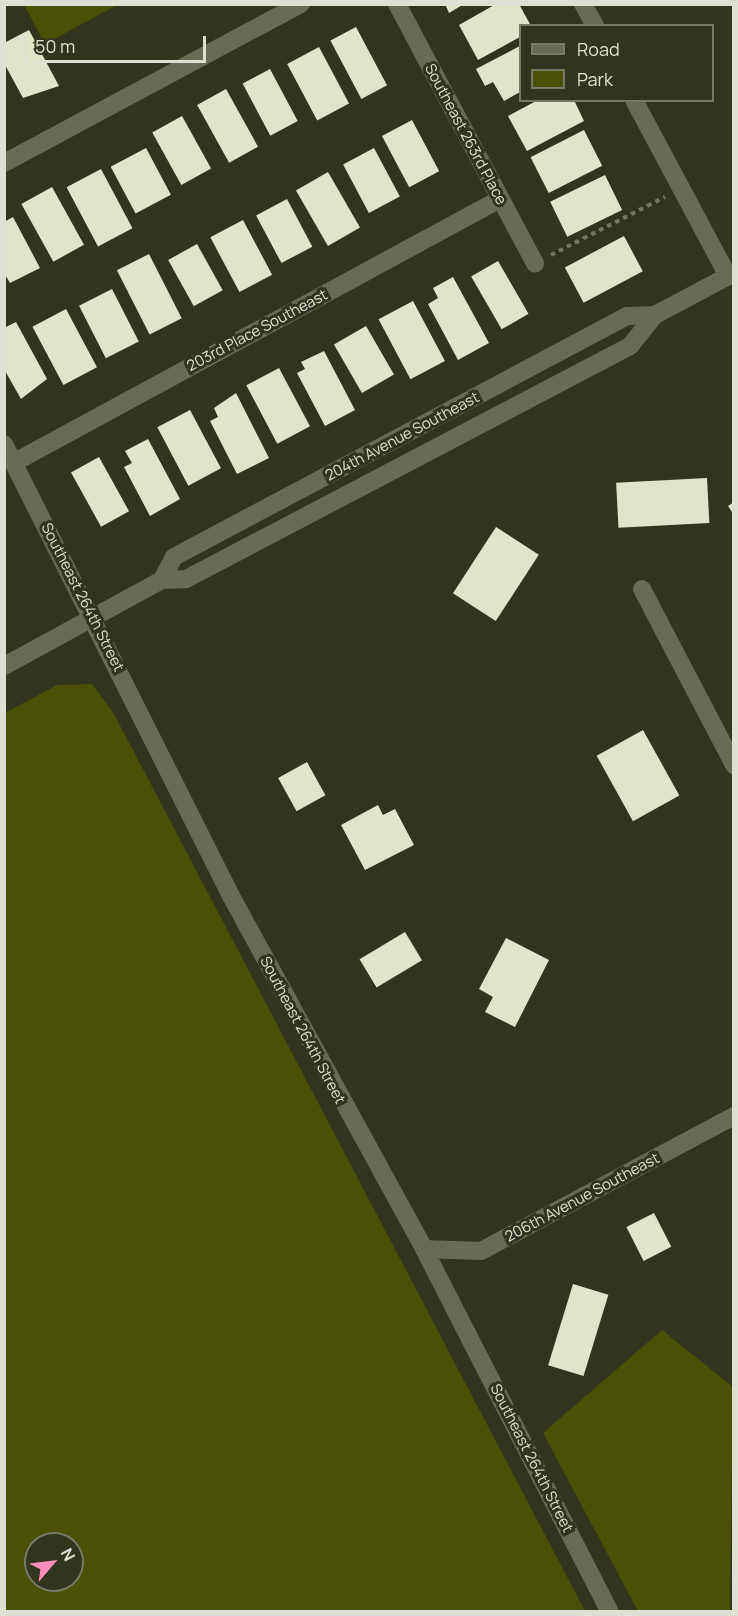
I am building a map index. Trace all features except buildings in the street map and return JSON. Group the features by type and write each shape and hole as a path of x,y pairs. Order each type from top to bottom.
{"street":[{"path":"4,163 301,4"},
{"name":"Southeast 263rd Place","path":"397,4 535,264"},
{"path":"583,4 594,24"},
{"path":"635,102 681,189 731,274"},
{"name":"203rd Place Southeast","path":"15,462 500,199"},
{"name":"204th Avenue Southeast","path":"4,666 162,580 186,579 630,346 655,315 731,274"},
{"name":"204th Avenue Southeast","path":"162,580 174,557 627,316 655,315"},
{"name":"Southeast 264th Street","path":"4,444 231,896 424,1249 610,1611"},
{"path":"642,589 734,765"},
{"name":"206th Avenue Southeast","path":"424,1249 461,1255 481,1251 734,1116"}],"path":[{"path":"535,264 681,189"}],"green space":[{"path":"24,5 117,5 45,44"},
{"path":"92,684 114,714 585,1611 5,1611 5,713 57,685"},
{"path":"662,1330 733,1387 730,1611 638,1611 543,1433"}]}
